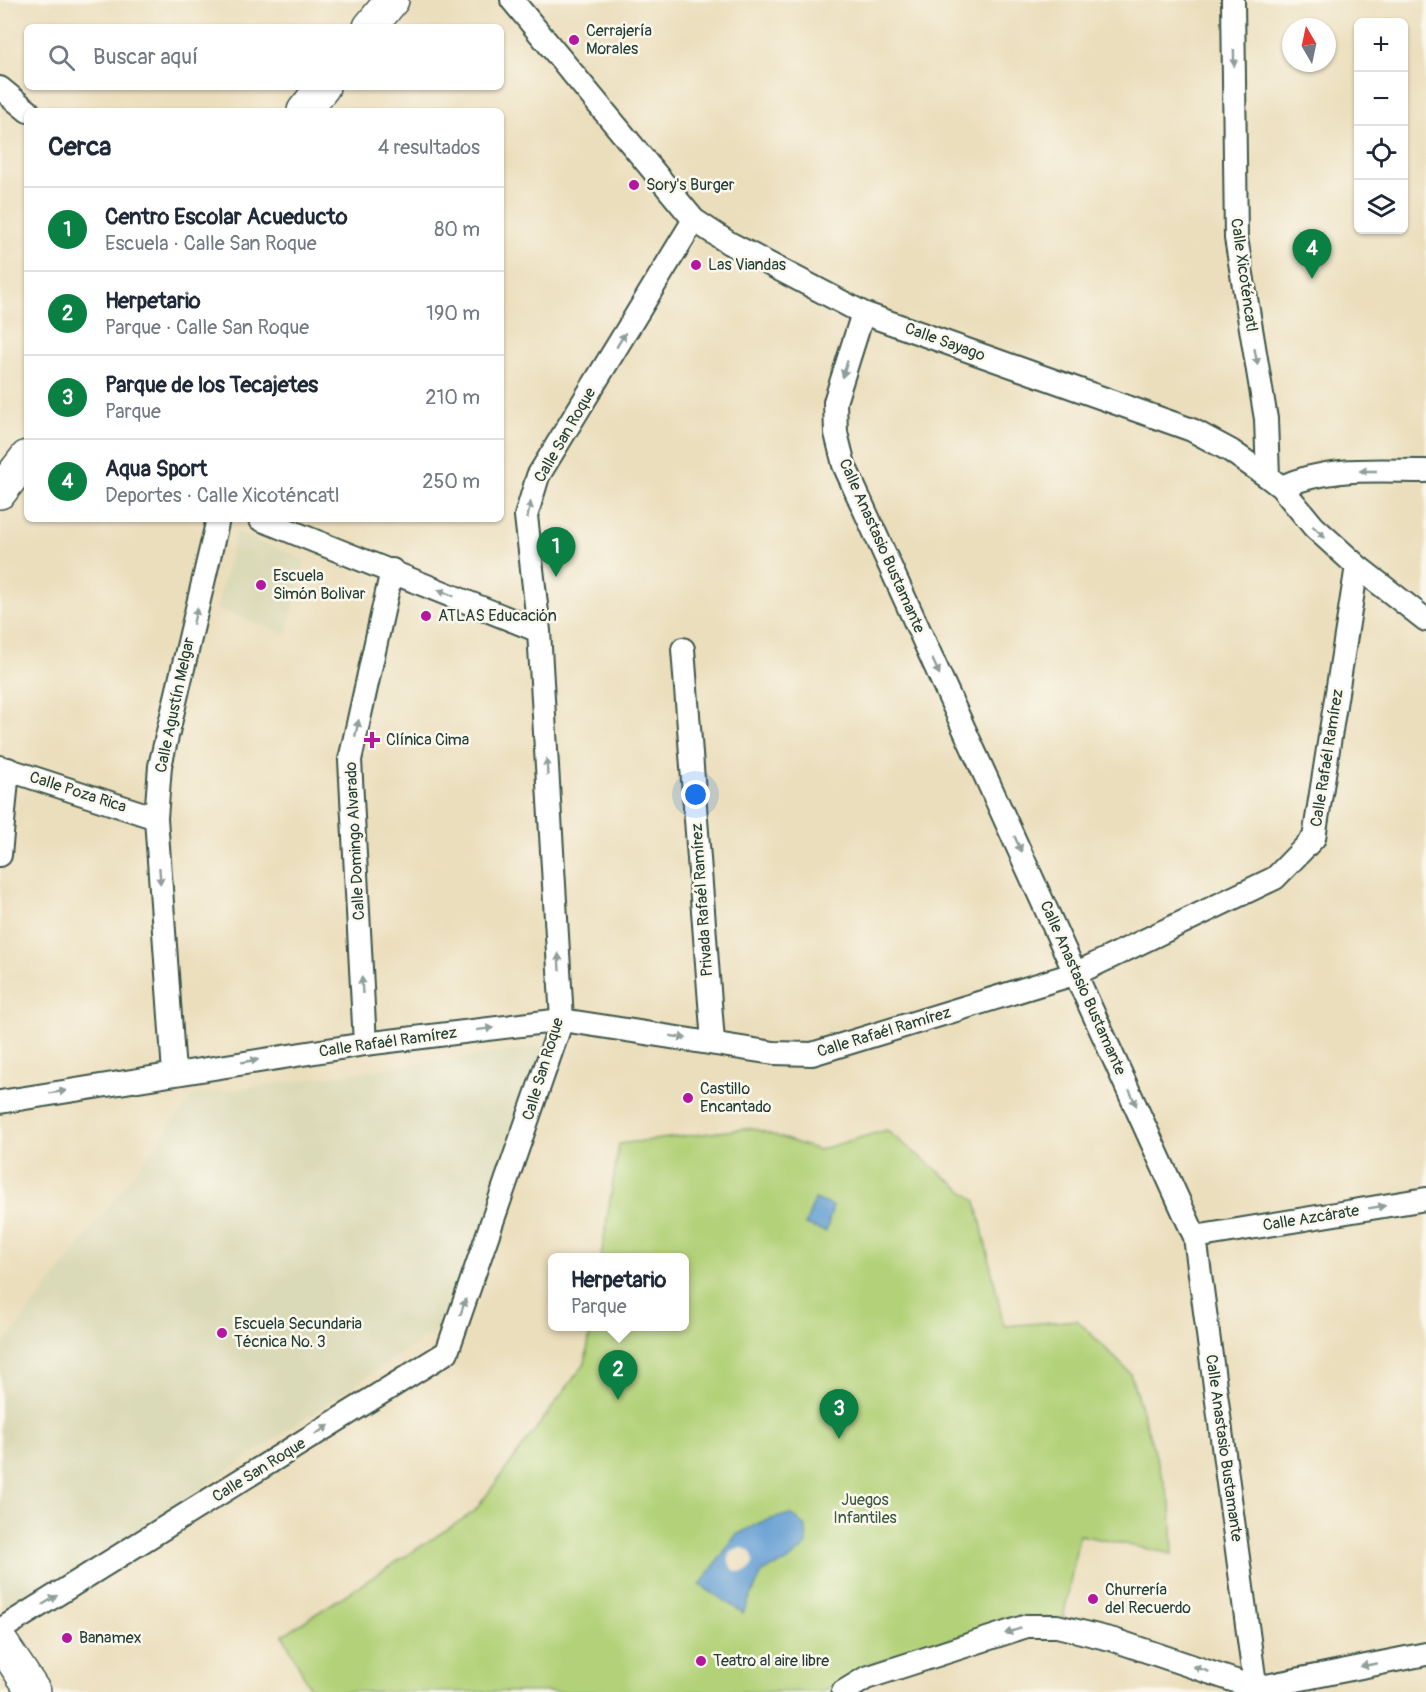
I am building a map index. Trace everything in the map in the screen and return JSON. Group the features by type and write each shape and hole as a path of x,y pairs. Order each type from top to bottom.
{"main road":[{"path":"372,24 392,0"},
{"path":"306,108 321,90"},
{"path":"0,492 24,461"},
{"path":"0,1641 34,1692"}],"street":[{"name":"Calle Sayago","path":"512,0 694,220 729,243 863,313 1192,430 1231,451 1274,482 1314,527 1357,566 1426,620"},
{"name":"Calle Xicoténcatl","path":"1233,0 1236,238 1274,482"},
{"path":"0,88 24,108"},
{"name":"Calle San Roque","path":"0,1630 447,1352 562,1020 539,631 526,516 538,476 694,220"},
{"name":"Calle Anastasio Bustamante","path":"863,313 835,402 836,433 844,465 1077,973 1195,1237 1256,1690"},
{"path":"1274,482 1344,471 1426,471"},
{"name":"Calle Agustín Melgar","path":"174,1073 156,818 160,766 217,522"},
{"path":"268,522 539,631"},
{"name":"Calle Rafaél Ramírez","path":"0,1102 365,1044 562,1020 774,1053 812,1054 1077,973 1275,878 1314,838 1357,566"},
{"name":"Calle Domingo Alvarado","path":"365,1044 350,760 392,570"},
{"name":"Privada Rafaél Ramírez","path":"683,649 713,1042"},
{"path":"0,855 4,768"},
{"name":"Calle Poza Rica","path":"4,768 156,818"},
{"name":"Calle Azcárate","path":"1195,1237 1426,1198"},
{"path":"843,1692 866,1678 1027,1626 1057,1626 1114,1640 1256,1690 1426,1654"}],"shaded area":[{"name":"Escuela Simón Bolivar","path":"236,532 305,560 287,634 216,609"},
{"name":"Escuela Secundaria Técnica No. 3","path":"546,1046 455,1317 12,1616 0,1596 0,1349 194,1095"}],"green space":[{"name":"Juegos Infantiles","path":"752,1128 818,1150 886,1130 976,1201 1004,1326 1077,1320 1130,1373 1171,1505 1173,1554 1079,1535 1063,1620 1024,1616 862,1667 823,1692 312,1692 283,1635 474,1512 585,1363 590,1331 689,1331 689,1253 602,1253 619,1144"}],"water":[{"path":"815,1199 833,1206 826,1232 805,1225"},
{"path":"790,1514 806,1526 807,1545 787,1562 763,1571 743,1613 700,1585 736,1535 761,1522"}],"pier":[{"path":"741,1548 749,1552 753,1560 749,1568 741,1572 733,1568 729,1560 733,1552"}],"place":[{"name":"Cerrajería Morales","path":"574,40"},
{"name":"Sory's Burger","path":"634,185"},
{"name":"Las Viandas","path":"696,265"},
{"name":"Aqua Sport","path":"1312,279"},
{"name":"Centro Escolar Acueducto","path":"556,577"},
{"name":"Escuela Simón Bolivar","path":"261,585"},
{"name":"ATLAS Educación","path":"426,616"},
{"name":"Clínica Cima","path":"372,740"},
{"name":"Castillo Encantado","path":"688,1098"},
{"name":"Escuela Secundaria Técnica No. 3","path":"222,1333"},
{"name":"Herpetario","path":"618,1400"},
{"name":"Parque de los Tecajetes","path":"839,1439"},
{"name":"Churrería del Recuerdo","path":"1093,1599"},
{"name":"Banamex","path":"67,1638"},
{"name":"Teatro al aire libre","path":"701,1661"}]}
